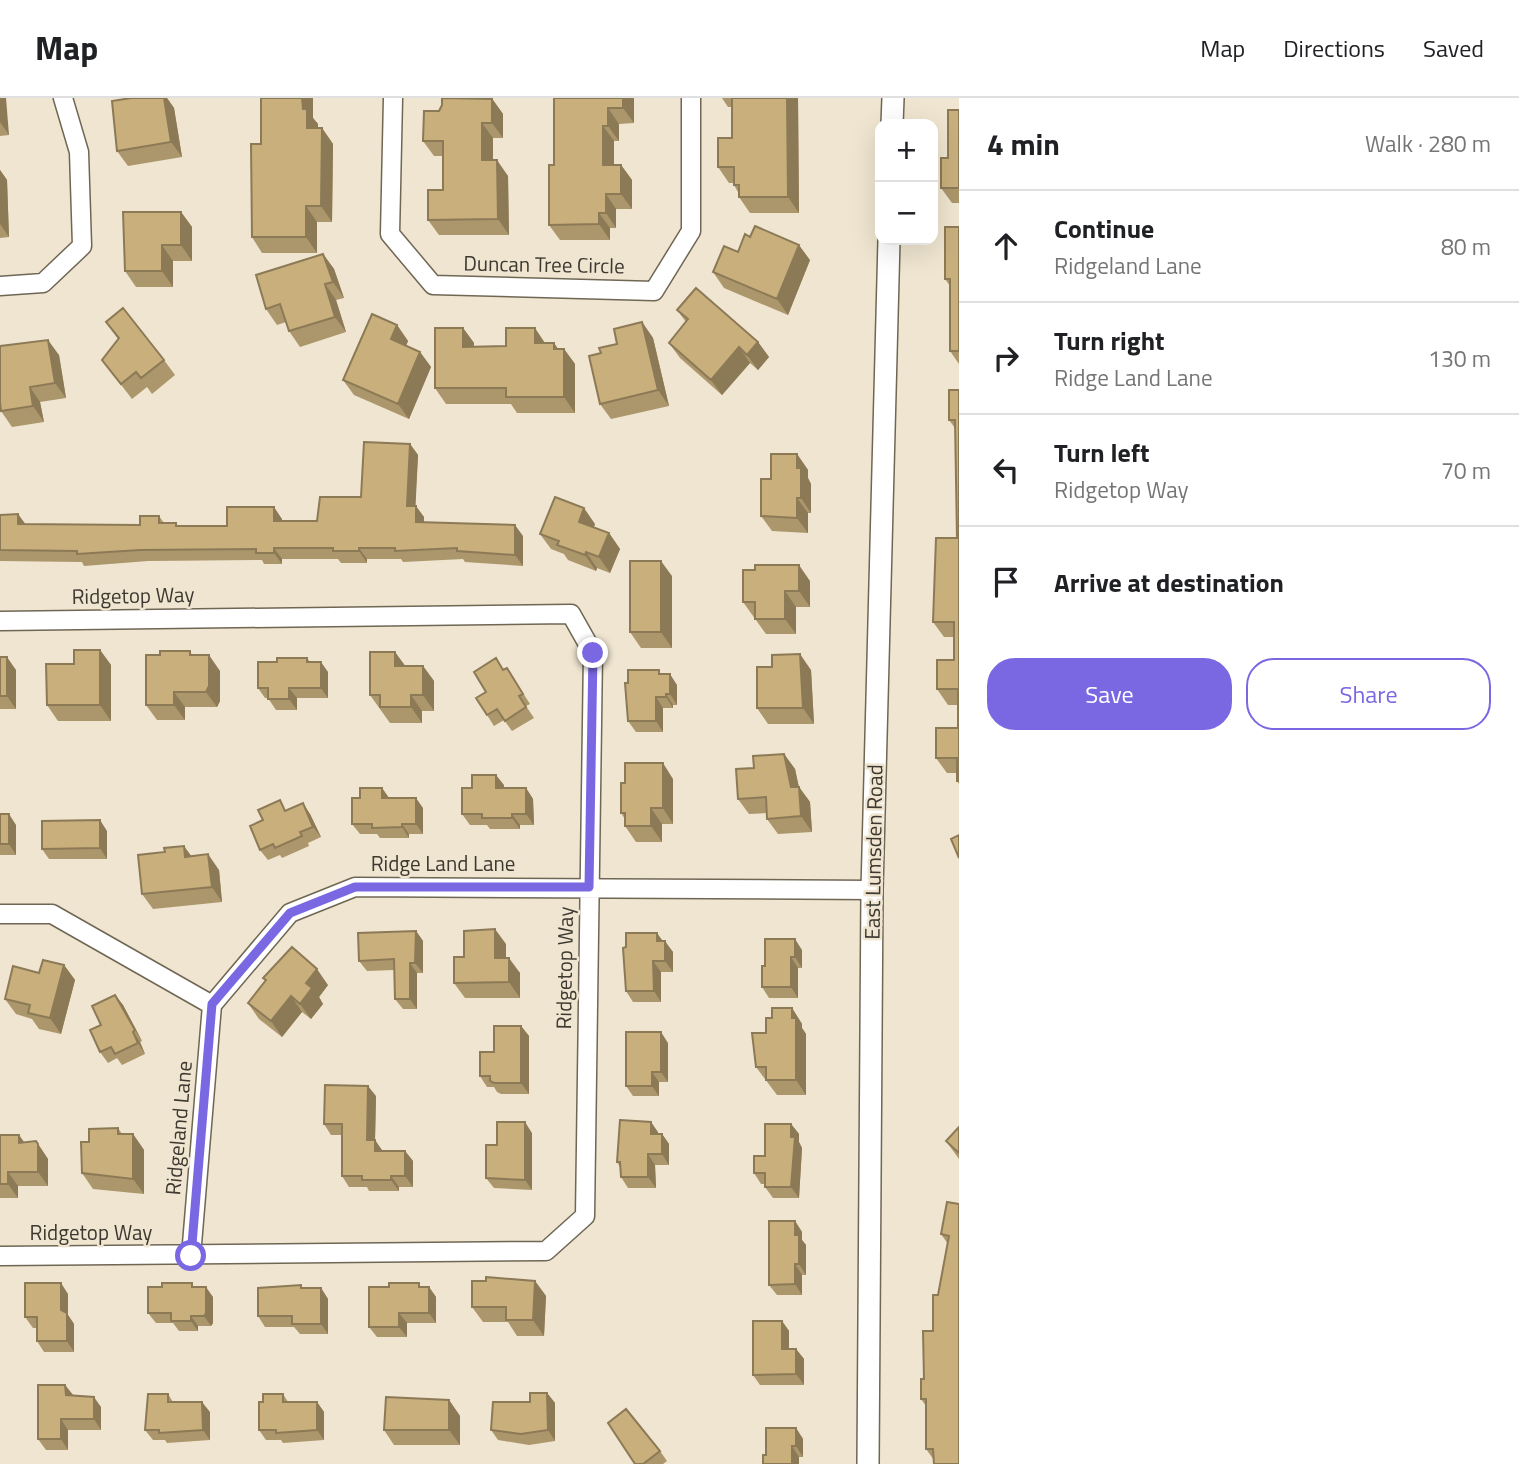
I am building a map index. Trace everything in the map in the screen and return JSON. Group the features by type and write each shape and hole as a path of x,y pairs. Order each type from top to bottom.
{"street":[{"path":"0,286 43,283 82,246 79,152 63,98"},
{"name":"Duncan Tree Circle","path":"393,98 390,234 433,285 654,290 691,231 691,98"},
{"path":"892,119 893,98"},
{"name":"East Lumsden Road","path":"868,1464 872,890 889,245"},
{"name":"Ridgetop Way","path":"0,621 571,614 593,653 585,1216 546,1251 0,1256"},
{"name":"Ridge Land Lane","path":"212,1004 290,913 355,887 872,890"},
{"path":"0,914 52,914 212,1004"},
{"name":"Ridgeland Lane","path":"191,1256 212,1004"}],"building":[{"path":"164,98 171,142 117,151 112,101"},
{"path":"261,98 302,98 303,109 307,109 307,128 322,128 321,206 306,206 306,237 252,237 251,144 261,144"},
{"path":"442,98 492,99 492,123 482,123 482,160 497,160 498,219 428,220 428,190 443,190 443,141 423,141 424,111 439,111"},
{"path":"554,98 623,98 623,108 608,108 608,126 603,126 603,165 621,165 621,194 606,194 606,213 599,213 599,224 549,225 549,165 554,165"},
{"path":"732,98 787,98 788,197 739,197 739,185 734,185 734,167 718,167 718,138 732,138"},
{"path":"948,110 959,110 959,188 941,188 941,158 948,158"},
{"path":"123,212 181,212 181,245 162,245 162,271 125,271"},
{"path":"755,226 799,245 777,299 713,272 724,246 738,252 745,234 750,237"},
{"path":"945,227 959,227 959,351 950,351 950,279 945,279"},
{"path":"323,254 333,282 325,284 335,317 289,331 280,304 266,309 256,275"},
{"path":"696,288 758,342 747,355 739,347 711,380 669,343 688,319 677,310"},
{"path":"123,308 164,360 141,378 136,372 121,384 102,360 119,338 106,322"},
{"path":"372,314 397,325 391,339 420,352 398,404 343,380"},
{"path":"642,322 658,390 600,404 589,356 601,353 599,348 617,344 614,329"},
{"path":"435,328 463,328 463,347 506,346 506,328 535,328 535,343 554,343 554,349 564,349 564,397 506,397 506,388 435,388"},
{"path":"48,340 55,383 30,387 33,406 1,411 0,346"},
{"path":"949,390 959,390 959,781 957,758 936,758 936,728 958,728 958,689 937,689 937,660 954,660 954,622 933,622 936,538 957,538 955,420 949,420"},
{"path":"364,442 410,444 407,506 416,506 416,522 515,525 515,555 457,551 457,548 395,551 395,548 359,548 359,551 333,551 333,548 274,548 274,553 256,553 256,549 140,550 77,554 77,551 0,550 0,515 18,514 18,524 140,525 140,516 159,516 159,523 176,523 176,526 227,526 227,507 274,507 274,521 317,521 320,497 361,497"},
{"path":"771,454 797,454 797,468 801,468 801,498 797,498 797,518 761,516 761,479 771,479"},
{"path":"555,497 584,508 579,522 609,533 599,557 557,545 559,541 540,534"},
{"path":"630,561 661,561 661,632 630,632"},
{"path":"755,565 799,565 799,591 785,591 785,619 755,619 755,602 743,602 743,570 755,570"},
{"path":"74,650 100,650 100,705 47,705 46,664 74,664"},
{"path":"160,651 190,651 190,655 209,655 209,686 206,692 174,692 174,705 146,705 146,655 160,655"},
{"path":"370,652 395,652 395,666 423,666 423,695 411,695 411,707 380,707 380,695 370,695"},
{"path":"800,654 803,708 757,708 757,667 772,667 772,655"},
{"path":"0,657 7,657 7,696 0,696"},
{"path":"277,658 307,658 307,662 321,662 321,688 289,688 289,699 268,699 268,688 258,688 258,662 277,662"},
{"path":"496,658 503,670 507,668 523,694 519,696 526,707 505,721 497,709 487,715 476,698 486,692 474,672"},
{"path":"628,670 659,670 659,674 670,674 670,694 656,697 656,721 628,721 625,683 628,683"},
{"path":"784,754 791,787 799,787 801,816 767,819 766,797 738,799 736,769 754,768 753,756"},
{"path":"625,763 663,763 663,808 651,808 651,826 625,826 625,813 621,813 621,783 625,783"},
{"path":"472,775 496,775 496,788 526,788 526,814 512,814 512,818 482,818 482,814 462,814 462,788 472,788"},
{"path":"360,788 382,788 382,798 416,798 416,824 372,828 372,824 352,824 352,798 360,798"},
{"path":"280,800 285,811 303,803 313,827 300,832 302,836 275,848 273,844 260,850 250,826 263,820 258,810"},
{"path":"0,814 9,814 9,844 0,844"},
{"path":"100,820 100,848 42,849 42,821"},
{"path":"959,835 959,858 951,839"},
{"path":"184,846 185,857 208,854 212,887 142,894 138,855 165,852 164,848"},
{"path":"495,929 495,958 509,958 509,982 454,983 454,957 464,957 464,931"},
{"path":"416,931 415,963 410,963 410,999 395,999 394,959 359,961 358,933"},
{"path":"626,933 657,933 657,941 665,941 665,961 653,961 654,991 626,991 623,948 626,947"},
{"path":"765,939 795,939 795,957 791,957 791,987 762,987"},
{"path":"292,947 317,969 306,983 312,988 300,1004 291,996 271,1021 248,1003 266,980 263,978"},
{"path":"43,960 64,965 50,1018 28,1013 30,1005 5,999 13,966 39,973"},
{"path":"115,995 135,1030 133,1032 138,1043 115,1054 111,1047 100,1052 90,1030 101,1025 92,1006"},
{"path":"772,1008 792,1008 792,1018 796,1018 796,1080 766,1080 766,1067 756,1067 752,1033 766,1033 766,1018 772,1018"},
{"path":"494,1026 521,1026 521,1083 494,1083 490,1081 490,1076 480,1076 480,1052 494,1052"},
{"path":"626,1032 661,1032 661,1072 652,1072 652,1086 626,1086"},
{"path":"325,1085 368,1086 367,1140 375,1140 375,1151 405,1151 405,1176 391,1176 391,1180 362,1180 362,1176 342,1176 342,1124 324,1124"},
{"path":"620,1120 651,1122 651,1134 662,1134 662,1154 648,1154 648,1177 621,1177 620,1162 617,1162"},
{"path":"497,1122 525,1122 525,1180 486,1178 486,1145 497,1145"},
{"path":"765,1124 791,1124 791,1137 795,1137 791,1187 765,1187 765,1173 754,1173 754,1156 765,1156"},
{"path":"959,1127 959,1153 946,1141"},
{"path":"118,1128 118,1134 133,1134 133,1179 82,1173 81,1142 89,1142 89,1129"},
{"path":"0,1135 19,1135 19,1143 36,1141 38,1172 8,1172 8,1184 0,1184"},
{"path":"947,1202 959,1204 959,1464 934,1464 933,1449 926,1449 926,1399 921,1399 921,1379 924,1379 923,1331 933,1331 933,1295 938,1295 949,1236 941,1234"},
{"path":"769,1221 795,1221 795,1235 799,1235 799,1264 795,1264 795,1284 769,1285"},
{"path":"486,1277 535,1281 533,1320 506,1320 506,1307 472,1307 472,1281 486,1281"},
{"path":"25,1283 61,1283 61,1310 67,1313 67,1341 37,1341 37,1317 25,1317"},
{"path":"162,1283 192,1283 192,1287 206,1287 204,1316 191,1316 191,1321 171,1321 171,1313 148,1313 148,1287 162,1287"},
{"path":"389,1283 419,1283 419,1287 429,1287 429,1313 399,1313 399,1327 369,1327 369,1287 389,1287"},
{"path":"301,1285 301,1288 321,1288 321,1324 292,1324 292,1316 258,1316 258,1288"},
{"path":"753,1321 782,1321 782,1349 796,1349 796,1374 753,1375"},
{"path":"38,1385 65,1385 66,1395 94,1397 94,1419 61,1419 61,1439 38,1439"},
{"path":"530,1393 547,1393 548,1430 521,1434 491,1430 493,1402 530,1402"},
{"path":"148,1394 168,1394 168,1402 202,1402 203,1430 159,1433 159,1430 145,1430"},
{"path":"263,1394 283,1394 283,1402 317,1402 317,1430 276,1433 276,1430 259,1430 259,1402 263,1402"},
{"path":"386,1397 449,1400 449,1430 384,1430"},
{"path":"626,1409 660,1451 643,1464 635,1464 608,1423"},
{"path":"766,1428 796,1428 792,1464 763,1464 763,1455 766,1455"}],"route":[{"path":"191,1256 212,1004 290,913 355,887 589,887 593,653"}]}
